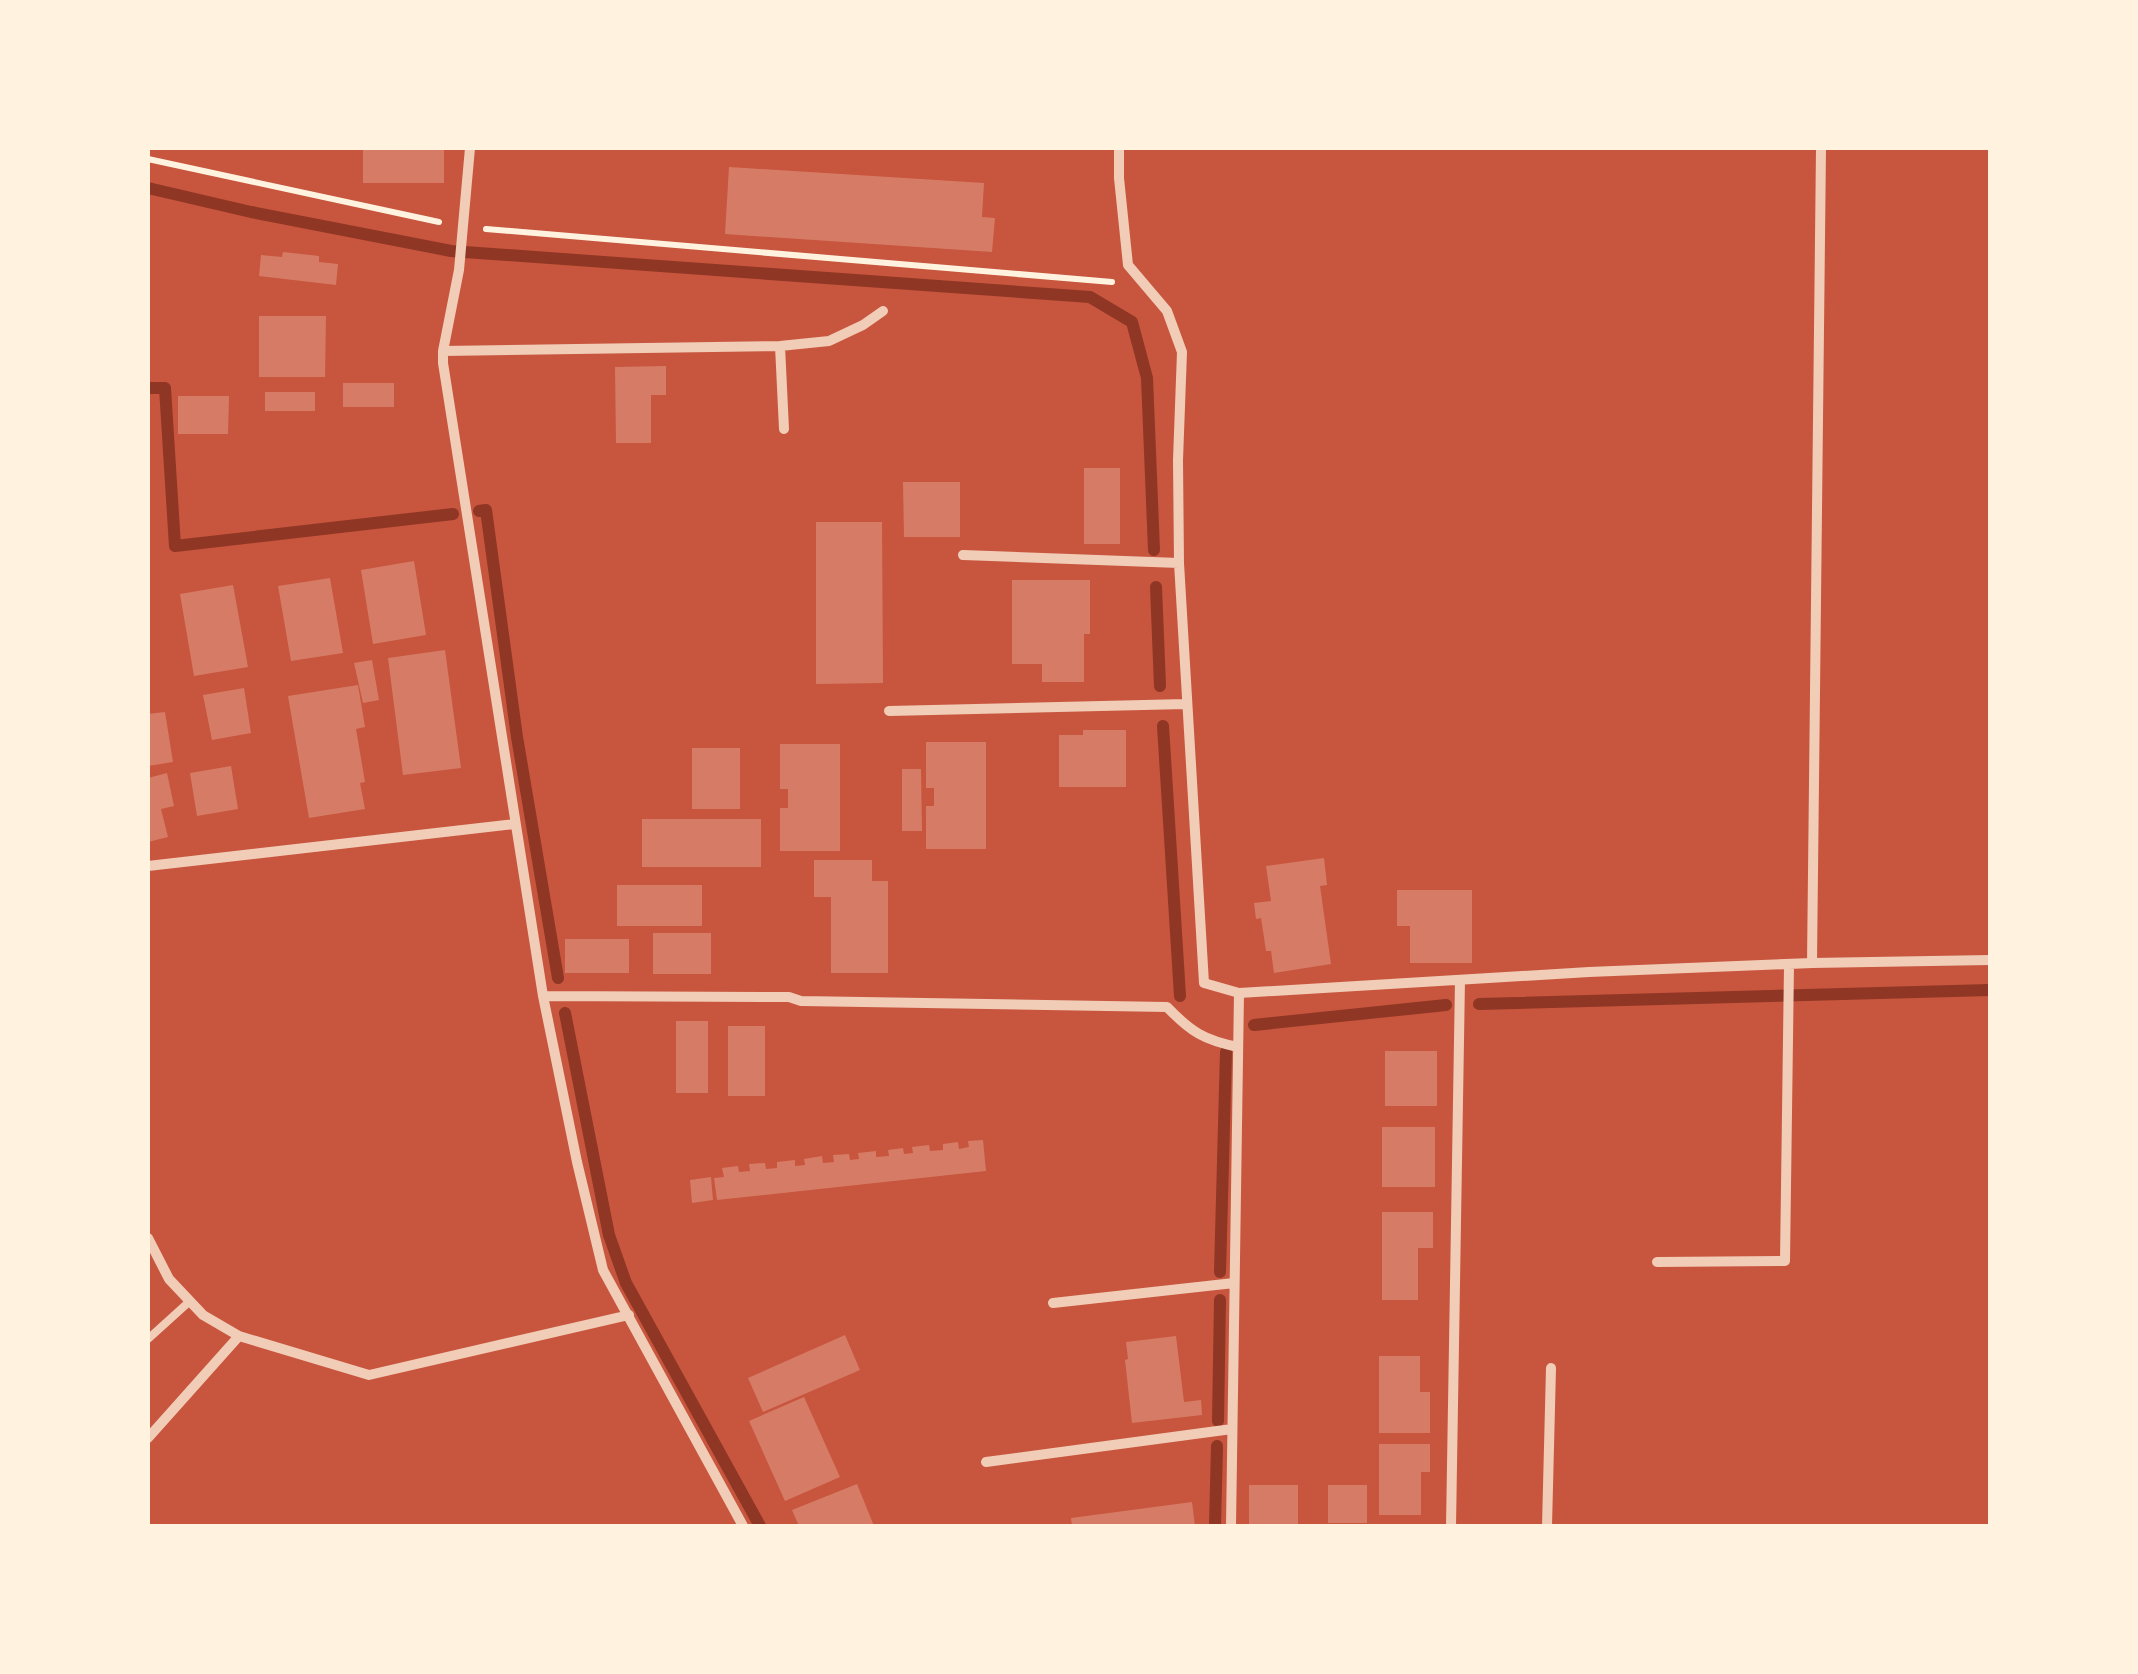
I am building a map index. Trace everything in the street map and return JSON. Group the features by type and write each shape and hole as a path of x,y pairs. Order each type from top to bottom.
{"street":[{"path":"470,148 459,270 443,363 543,996 604,1270 743,1526"},
{"path":"1119,148 1128,264 1167,311 1182,352 1179,563 1204,983 1239,993 1589,972 1990,960"},
{"path":"1812,963 1821,148"},
{"path":"443,351 780,346 829,341 864,325 883,311"},
{"path":"780,346 784,428"},
{"path":"963,556 1179,563"},
{"path":"890,711 1186,704"},
{"path":"148,866 515,824"},
{"path":"1657,1262 1785,1261 1789,965"},
{"path":"1451,1526 1460,980"},
{"path":"1230,1526 1239,993"},
{"path":"543,996 789,997 801,1001 1166,1007 1189,1030 1211,1042 1238,1047"},
{"path":"148,1238 169,1280 203,1316 239,1336 368,1375 629,1315"},
{"path":"1052,1303 1234,1283"},
{"path":"148,1438 239,1336"},
{"path":"1546,1526 1551,1368"},
{"path":"986,1462 1232,1429"}],"lane":[{"path":"148,1339 190,1302"}],"path":[{"path":"148,159 463,230 1148,286"}],"building":[{"path":"363,148 444,148 444,183 363,183"},
{"path":"729,167 984,183 982,217 995,218 992,252 725,234"},
{"path":"283,252 319,256 319,262 338,264 336,285 259,276 261,255 282,257"},
{"path":"259,316 326,316 325,377 259,377"},
{"path":"666,366 666,395 651,395 651,443 616,443 615,367"},
{"path":"343,383 394,383 394,407 343,407"},
{"path":"265,392 315,392 315,411 265,411"},
{"path":"178,396 229,396 228,434 178,434"},
{"path":"1084,468 1120,468 1120,544 1084,544"},
{"path":"903,482 960,482 960,537 904,537"},
{"path":"816,522 882,522 883,683 816,684"},
{"path":"414,561 426,635 373,644 361,570"},
{"path":"330,578 343,653 291,661 278,586"},
{"path":"1012,580 1090,580 1090,634 1084,634 1084,682 1042,682 1042,664 1012,664"},
{"path":"233,585 248,667 194,676 180,594"},
{"path":"445,650 461,768 403,775 388,658"},
{"path":"372,660 379,700 363,703 354,663"},
{"path":"358,685 365,727 356,729 365,782 360,783 365,809 309,818 288,696"},
{"path":"244,688 251,733 212,740 203,695"},
{"path":"165,712 173,762 148,766 148,714"},
{"path":"1083,730 1126,730 1126,787 1059,787 1059,735 1083,735"},
{"path":"926,742 986,742 986,849 926,849 926,806 934,806 934,788 926,788"},
{"path":"780,744 840,744 840,851 780,851 780,808 788,808 788,789 780,789"},
{"path":"692,748 740,748 740,809 692,809"},
{"path":"231,766 238,809 197,816 190,773"},
{"path":"902,769 921,769 922,831 902,831"},
{"path":"167,773 174,806 161,809 168,837 148,842 148,778"},
{"path":"642,819 761,819 761,867 642,867"},
{"path":"1324,858 1327,885 1320,886 1331,964 1274,973 1271,951 1266,951 1261,918 1256,919 1254,903 1271,901 1266,866"},
{"path":"814,860 872,860 872,881 888,881 888,973 831,973 831,897 814,897"},
{"path":"617,885 702,885 702,926 617,926"},
{"path":"1397,890 1472,890 1472,963 1410,963 1410,926 1397,926"},
{"path":"653,933 711,933 711,974 653,974"},
{"path":"565,939 629,939 629,973 565,973"},
{"path":"676,1021 708,1021 708,1093 676,1093"},
{"path":"728,1026 765,1026 765,1096 728,1096"},
{"path":"1385,1051 1437,1051 1437,1106 1385,1106"},
{"path":"1382,1127 1435,1127 1435,1187 1382,1187"},
{"path":"983,1140 986,1171 717,1200 714,1178 724,1177 722,1168 738,1166 739,1172 750,1171 749,1164 765,1163 766,1169 777,1168 777,1162 795,1160 795,1166 805,1165 804,1159 822,1156 823,1163 834,1162 833,1155 849,1154 850,1160 859,1159 858,1153 876,1151 876,1157 889,1156 888,1150 903,1148 904,1154 913,1153 912,1147 929,1145 930,1151 943,1150 943,1144 958,1142 959,1149 969,1147 968,1141"},
{"path":"711,1177 713,1200 692,1203 690,1180"},
{"path":"1382,1212 1433,1212 1433,1248 1418,1248 1418,1300 1382,1300"},
{"path":"845,1335 860,1370 763,1412 748,1378"},
{"path":"1176,1336 1184,1402 1201,1400 1202,1415 1132,1423 1126,1342"},
{"path":"1379,1356 1420,1356 1420,1392 1430,1392 1430,1433 1379,1433"},
{"path":"804,1397 840,1477 785,1501 749,1421"},
{"path":"1379,1444 1430,1444 1430,1472 1421,1472 1421,1515 1379,1515"},
{"path":"857,1484 874,1526 799,1526 792,1510"},
{"path":"1249,1485 1298,1485 1298,1526 1249,1526"},
{"path":"1328,1485 1367,1485 1367,1523 1328,1523"},
{"path":"1192,1502 1195,1526 1072,1526 1071,1518"}],"waterway":[{"path":"148,188 451,251 1090,297 1132,322 1147,378 1154,550"},
{"path":"148,388 165,388 175,546 453,514"},
{"path":"479,511 486,510 517,737 558,978"},
{"path":"1156,587 1160,686"},
{"path":"1163,726 1180,996"},
{"path":"1479,1004 1990,990"},
{"path":"1254,1025 1446,1005"},
{"path":"565,1013 609,1235 626,1283 760,1526"},
{"path":"1220,1272 1226,1052"},
{"path":"1218,1421 1220,1300"},
{"path":"1215,1526 1217,1446"}]}
